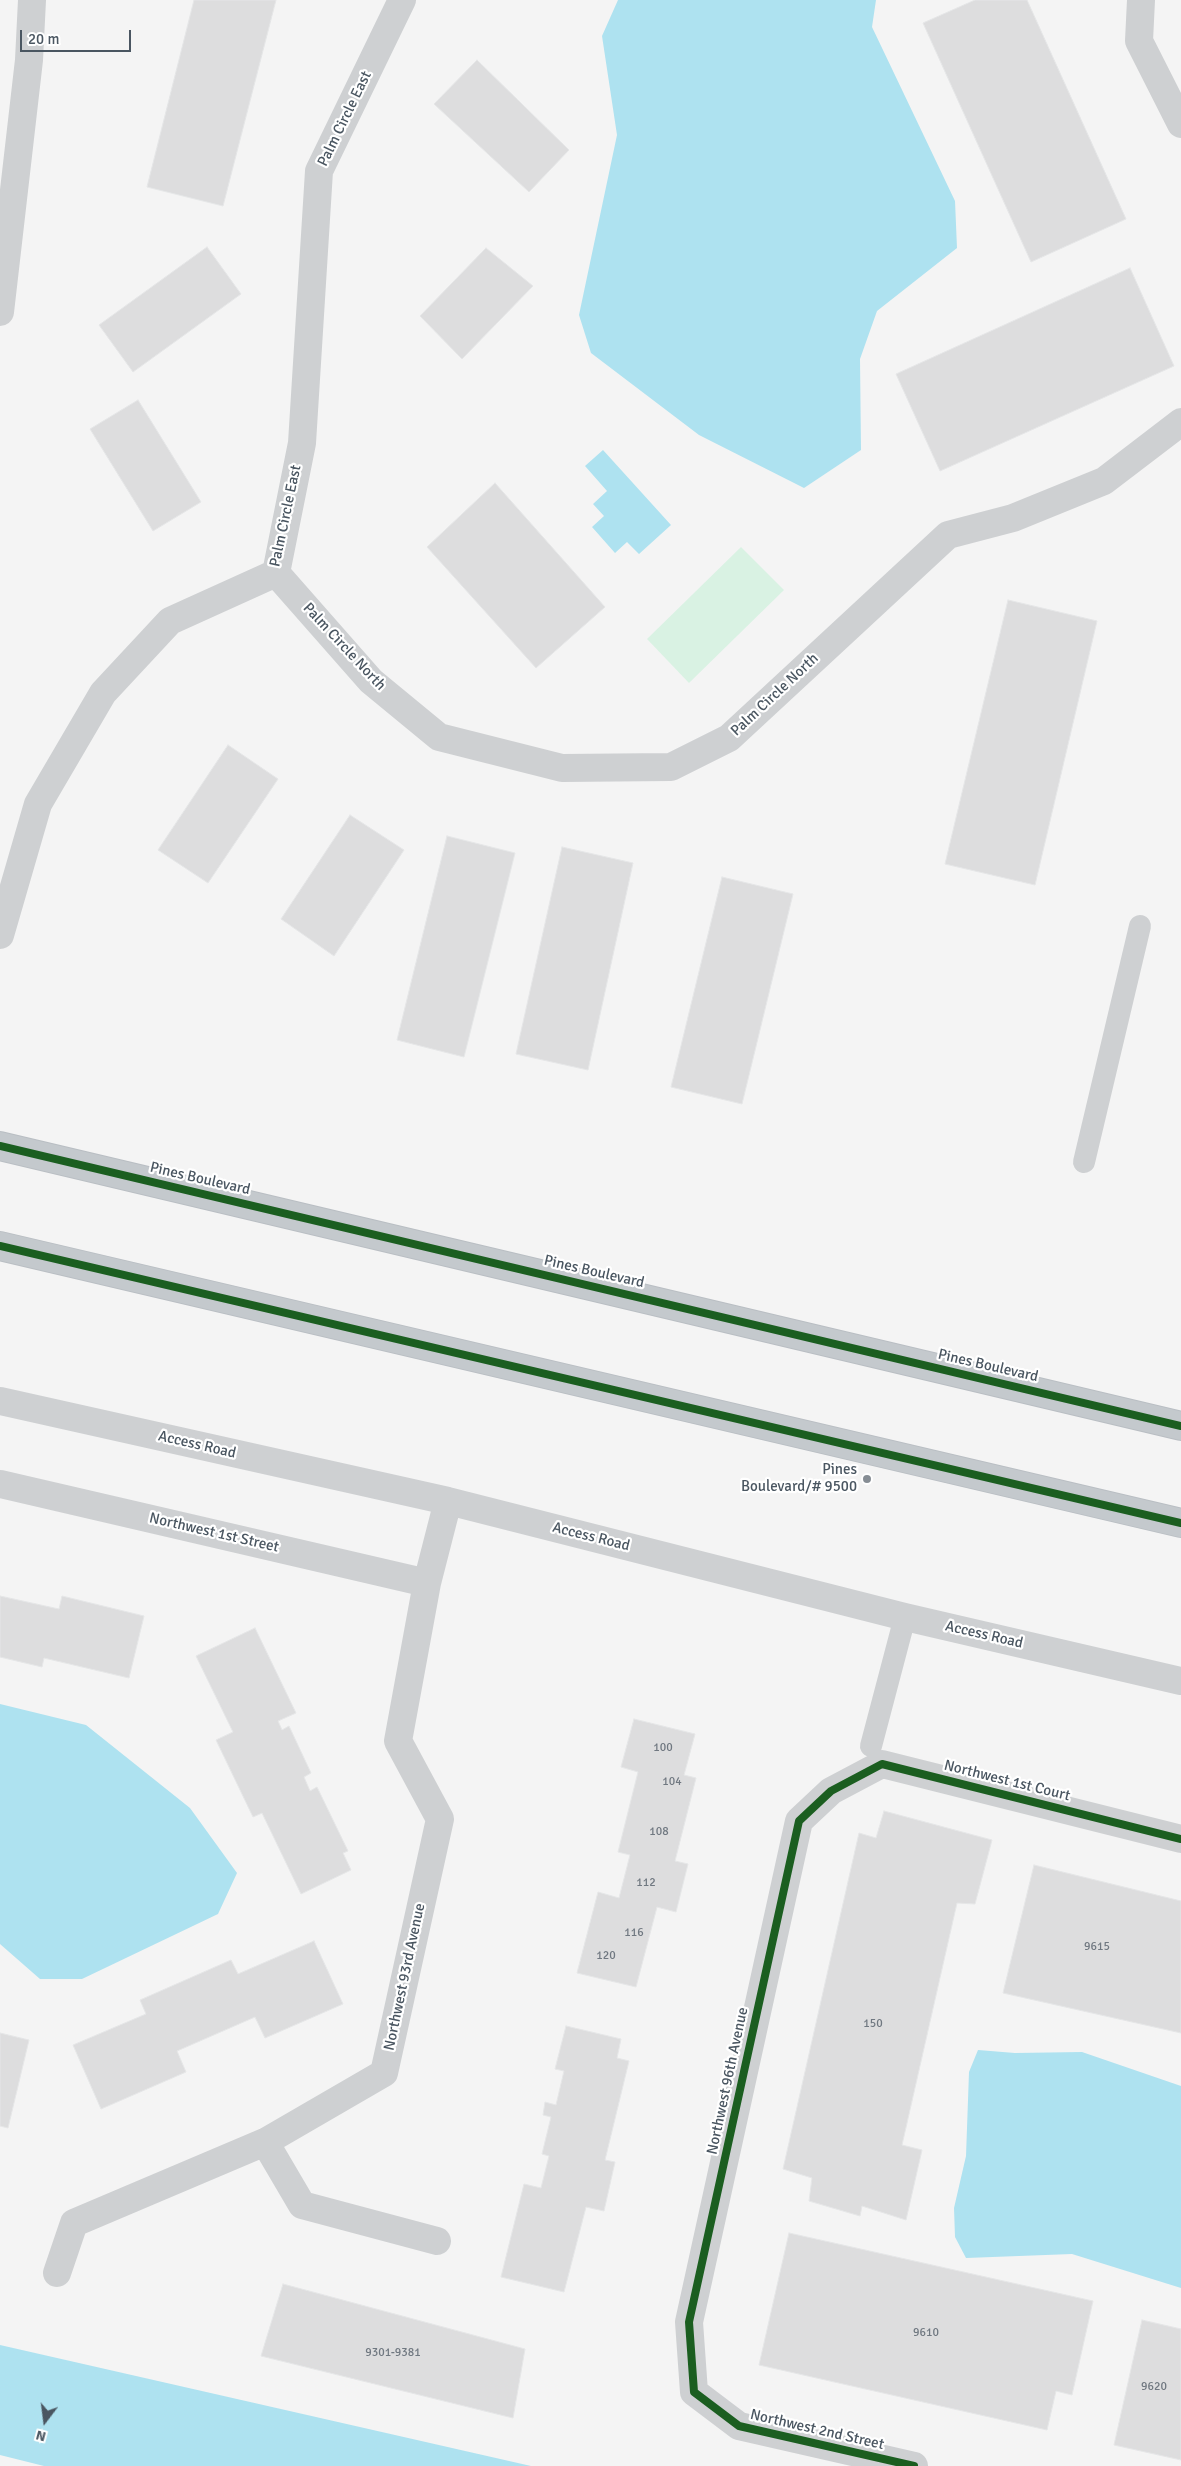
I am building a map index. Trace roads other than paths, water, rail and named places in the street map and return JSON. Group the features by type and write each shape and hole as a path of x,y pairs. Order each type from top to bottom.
{"highway":[{"name":"Pines Boulevard","path":"0,1146 1181,1426"},
{"path":"0,1246 1181,1523"}],"street":[{"path":"0,312 29,60 32,0"},
{"name":"Palm Circle East","path":"0,935 38,804 103,693 170,621 276,573 302,443 319,171 402,0"},
{"path":"1141,0 1139,41 1181,124"},
{"name":"Palm Circle North","path":"276,573 371,681 439,737 562,768 671,767 730,738 948,535 1013,518 1104,481 1173,429"},
{"name":"Access Road","path":"0,1401 448,1501 905,1617 1181,1681"},
{"name":"Northwest 1st Street","path":"0,1484 427,1583"},
{"name":"Northwest 93rd Avenue","path":"57,2273 74,2223 265,2142 384,2073 440,1819 398,1741 427,1583 448,1501"},
{"path":"864,1773 871,1746"},
{"name":"Northwest 1st Court","path":"831,1791 882,1764 1181,1839"},
{"name":"Northwest 96th Avenue","path":"694,2392 689,2322 799,1820 831,1791"},
{"path":"265,2142 302,2205 437,2241"},
{"name":"Northwest 2nd Street","path":"694,2392 739,2426 914,2466"}],"lane":[{"path":"1084,1162 1140,926"},
{"path":"871,1746 905,1617"}],"water":[{"path":"618,0 876,0 872,27 955,201 957,248 877,311 860,359 861,450 804,488 699,435 591,353 579,315 617,135 602,36"},
{"path":"603,450 671,525 639,554 627,542 615,553 592,527 604,516 593,504 607,491 585,466"},
{"path":"0,1704 86,1725 190,1808 237,1873 218,1914 82,1979 40,1979 0,1944"},
{"path":"978,2050 1015,2053 1082,2052 1181,2086 1181,2288 1072,2254 966,2258 955,2237 954,2208 966,2156 969,2072"},
{"path":"0,2345 531,2466 44,2466 0,2455"}],"place":[{"name":"Pines Boulevard/# 9500","path":"867,1479"}]}
